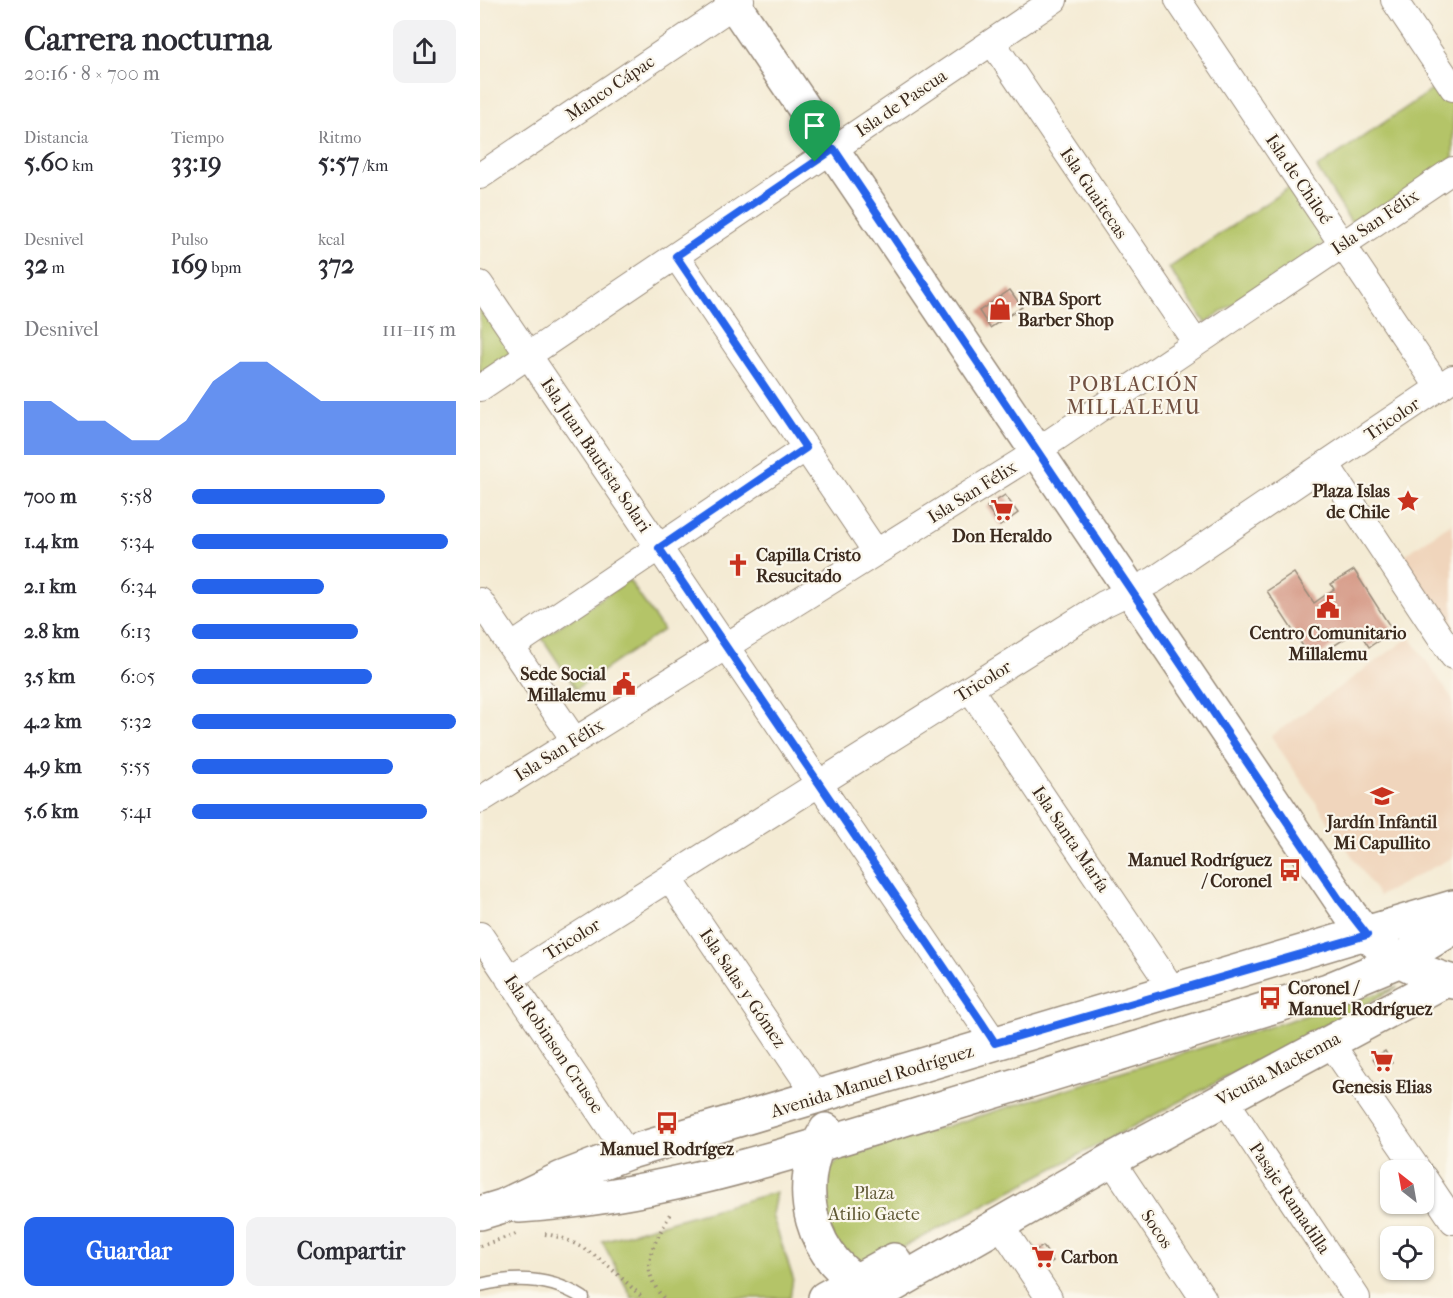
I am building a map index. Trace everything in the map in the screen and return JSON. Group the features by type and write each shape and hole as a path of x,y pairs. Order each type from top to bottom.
{"main road":[{"path":"736,1 1339,899 1367,935 1398,961 1450,981"},
{"name":"Avenida Manuel Rodríguez","path":"499,1218 562,1178 627,1153 1173,990 1367,935 1453,907"},
{"path":"499,1218 674,1184 816,1146 1328,990 1398,961 1453,928"},
{"name":"Vicuña Mackenna","path":"825,1298 880,1291 1000,1226 1111,1160 1224,1098 1329,1041 1450,981"},
{"path":"880,1291 839,1266 825,1249 809,1206 809,1174 816,1146 837,1116 851,1100 882,1078"},
{"name":"Vicuña Mackenna","path":"880,1291 982,1214 1111,1160"},
{"path":"810,1298 819,1280 825,1249"}],"street":[{"name":"Isla de Pascua","path":"480,388 1054,0"},
{"name":"Isla de Chiloé","path":"1178,0 1343,244 1446,383"},
{"path":"1394,0 1453,88"},
{"name":"Manco Cápac","path":"480,176 736,1"},
{"name":"Isla Guaitecas","path":"992,42 1196,344"},
{"name":"Isla San Félix","path":"480,800 1037,451 1453,170"},
{"path":"676,256 876,552"},
{"name":"Isla Juan Bautista Solari","path":"480,284 995,1043"},
{"name":"Tricolor","path":"509,979 1104,604 1154,580 1446,383"},
{"path":"511,647 806,448"},
{"path":"1326,464 1453,656"},
{"path":"480,601 574,741"},
{"name":"Isla Santa María","path":"970,689 1173,990"},
{"name":"Isla Salas y Gómez","path":"669,878 817,1097"},
{"name":"Isla Robinson Crusoe","path":"480,935 627,1153"},
{"path":"1329,1041 1411,1160"},
{"name":"Pasaje Ramadilla","path":"1224,1098 1357,1298"},
{"name":"Socos","path":"1111,1160 1203,1298"},
{"path":"1434,1193 1453,1221"},
{"path":"1000,1226 1049,1298"}],"lane":[{"path":"480,1285 520,1278 561,1287 583,1298"}],"path":[{"path":"480,1246 499,1218"},
{"path":"539,1233 558,1236 606,1263 643,1298"}],"shaded area":[{"path":"1453,522 1453,638 1400,558"},
{"name":"Jardín Infantil Mi Capullito","path":"1410,637 1453,700 1453,857 1379,896 1271,736"}],"green space":[{"path":"1441,84 1453,105 1453,158 1354,227 1317,168"},
{"path":"1293,185 1327,242 1205,323 1169,268"},
{"path":"480,304 513,353 480,375"},
{"path":"629,580 663,630 576,689 542,638"},
{"name":"Plaza Atilio Gaete","path":"1398,987 864,1268 833,1239 820,1179 840,1159"},
{"path":"776,1192 772,1215 793,1278 790,1298 632,1298 602,1241"}],"building":[{"name":"NBA Sport Barber Shop","path":"1010,290 1022,307 990,328 979,311"},
{"name":"Don Heraldo","path":"1005,495 1018,513 1000,526 987,507"},
{"path":"1354,570 1393,631 1369,647 1358,630 1312,660 1267,591 1294,573 1314,603 1334,589 1331,584"},
{"name":"Genesis Elias","path":"1385,1051 1392,1063 1380,1070 1373,1058"},
{"name":"Carbon","path":"1043,1246 1053,1261 1042,1268 1032,1253"}],"place":[{"name":"NBA Sport Barber Shop","path":"1000,309"},
{"name":"Plaza Islas de Chile","path":"1408,501"},
{"name":"Don Heraldo","path":"1002,510"},
{"name":"Capilla Cristo Resucitado","path":"738,565"},
{"name":"Centro Comunitario Millalemu","path":"1328,607"},
{"name":"Sede Social Millalemu","path":"624,684"},
{"name":"Jardín Infantil Mi Capullito","path":"1382,796"},
{"name":"Manuel Rodríguez / Coronel","path":"1290,870"},
{"name":"Coronel / Manuel Rodríguez","path":"1270,998"},
{"name":"Genesis Elias","path":"1382,1061"},
{"name":"Manuel Rodrígez","path":"667,1123"},
{"name":"Carbon","path":"1043,1257"}],"district":[{"name":"POBLACIÓN MILLALEMU","path":"1134,396"}],"route":[{"path":"834,149 1339,899 1367,935 995,1043 659,548 806,448 676,256 815,162 834,149"}]}
